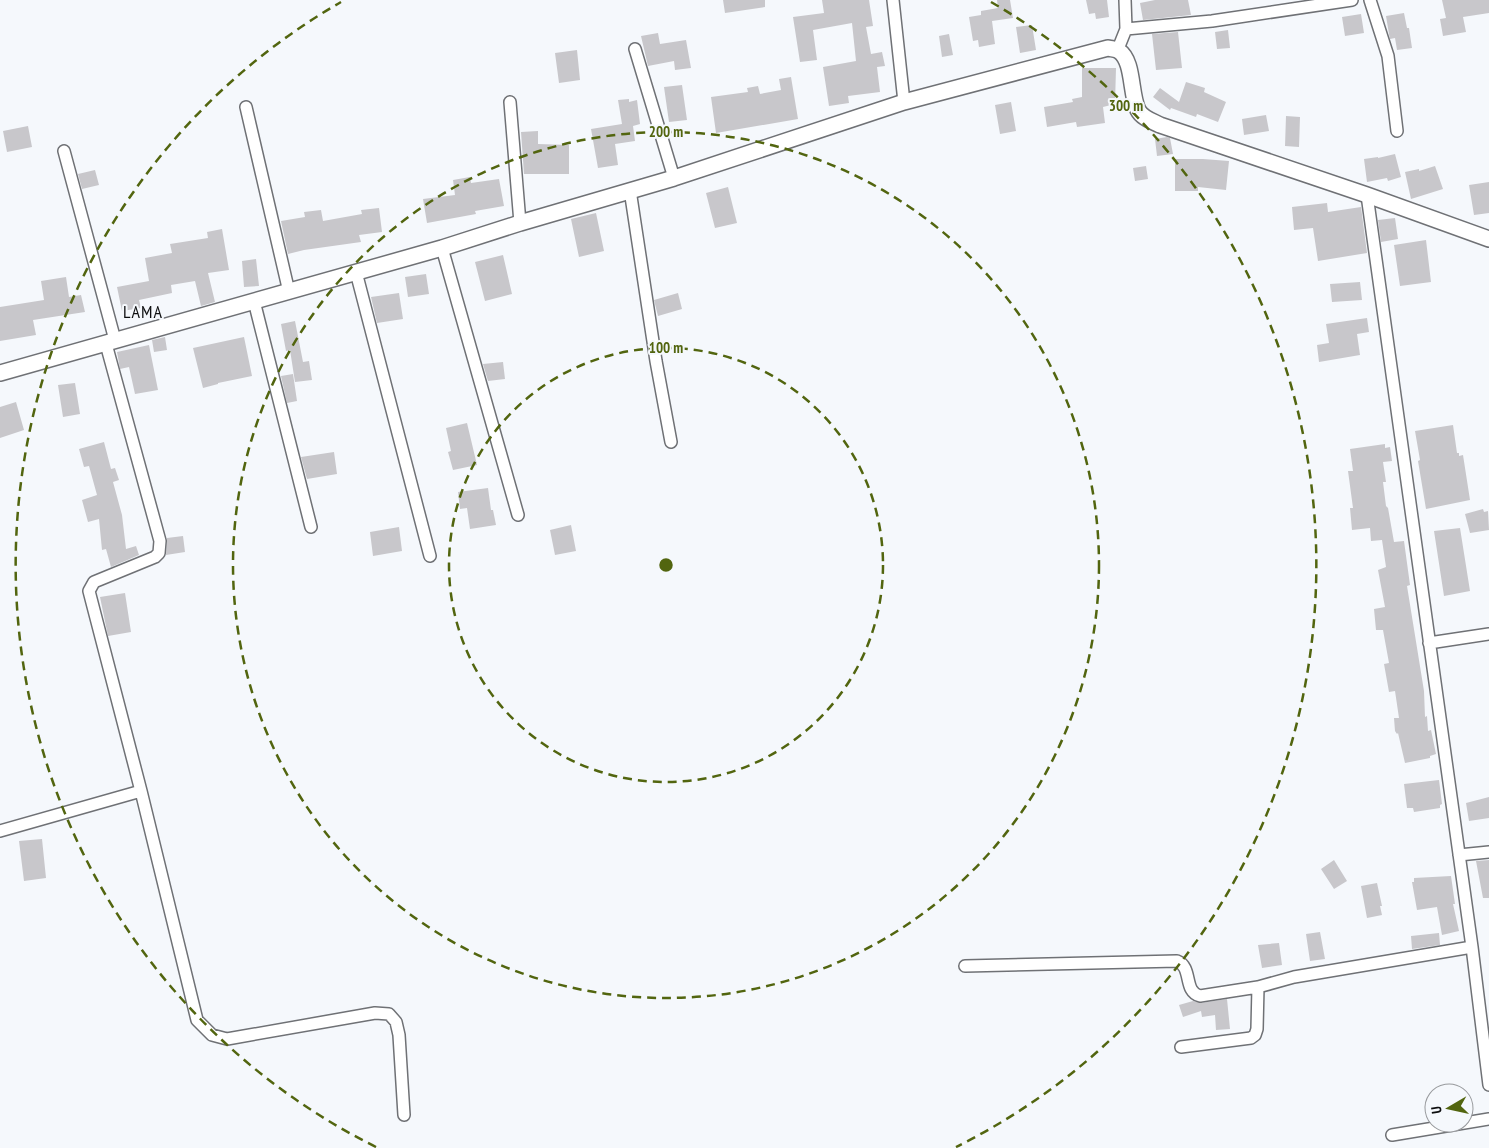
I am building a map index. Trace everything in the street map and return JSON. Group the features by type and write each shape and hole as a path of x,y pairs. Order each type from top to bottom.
{"street":[{"path":"893,0 904,102"},
{"path":"1118,49 1126,29 1125,0"},
{"path":"1126,29 1212,21 1352,0"},
{"path":"1370,0 1388,56 1397,130"},
{"path":"635,49 674,178"},
{"path":"0,373 442,248 674,178 904,102 1100,50 1118,49 1123,54 1130,70 1138,111 1145,118 1160,125 1367,194 1489,239"},
{"path":"510,102 520,223"},
{"path":"246,107 289,292"},
{"path":"64,151 160,541 159,553 155,557 94,582 89,591 141,791 197,1020 212,1035 227,1039 375,1013 389,1014 396,1022 400,1035 404,1115"},
{"path":"630,190 656,360 671,442"},
{"path":"1367,194 1489,1080"},
{"path":"442,248 518,515"},
{"path":"356,272 430,556"},
{"path":"254,301 311,527"},
{"path":"1430,643 1489,634"},
{"path":"0,831 141,791"},
{"path":"1459,855 1489,852"},
{"path":"965,966 1178,961 1185,968 1192,992 1200,996 1258,987 1294,977 1472,947"},
{"path":"1180,1046 1251,1038 1255,1035 1258,987"},
{"path":"1392,1135 1489,1119"}],"building":[{"path":"723,0 765,0 765,7 725,13"},
{"path":"822,0 869,0 873,26 866,27 871,54 882,52 885,66 877,67 880,92 848,96 849,103 829,106 823,67 856,61 852,23 813,30 817,60 800,62 793,17 824,13"},
{"path":"997,0 1010,0 1013,18 992,21 995,44 979,47 978,40 973,41 969,17 981,15 981,11 998,8"},
{"path":"1086,0 1107,0 1109,17 1096,19 1095,13 1089,14"},
{"path":"1155,0 1188,0 1191,15 1143,20 1140,3"},
{"path":"1442,0 1489,0 1489,13 1463,17 1466,32 1443,36 1440,19 1446,18"},
{"path":"1404,13 1407,28 1409,28 1412,48 1397,50 1395,38 1390,39 1386,16"},
{"path":"1361,14 1364,33 1345,36 1342,17"},
{"path":"1032,25 1036,50 1020,53 1016,27"},
{"path":"1228,30 1230,48 1217,49 1215,32"},
{"path":"1178,32 1182,68 1156,70 1152,34"},
{"path":"658,33 660,44 686,40 691,68 675,70 674,61 648,66 641,36"},
{"path":"949,34 953,55 942,57 939,36"},
{"path":"577,50 580,80 559,83 555,53"},
{"path":"1082,68 1116,68 1115,104 1103,107 1105,123 1077,127 1076,122 1047,127 1044,107 1073,102 1072,99 1082,97"},
{"path":"791,77 798,119 716,133 711,97 748,92 747,88 758,86 760,94 781,90 779,79"},
{"path":"1186,82 1205,88 1204,92 1226,102 1218,122 1197,114 1196,117 1171,108 1170,110 1153,97 1160,88 1179,102"},
{"path":"682,85 687,120 669,122 664,87"},
{"path":"629,99 629,102 637,100 640,124 633,126 635,141 615,144 618,165 598,168 591,129 622,124 618,100"},
{"path":"1011,102 1016,131 1000,134 995,105"},
{"path":"1266,115 1269,131 1244,135 1242,119"},
{"path":"1286,116 1300,117 1299,147 1285,146"},
{"path":"28,126 32,147 7,152 3,131"},
{"path":"538,131 538,144 569,145 569,174 524,174 521,132"},
{"path":"1170,138 1173,154 1157,156 1155,139"},
{"path":"1395,154 1401,177 1388,181 1387,178 1367,182 1364,159"},
{"path":"1175,159 1229,161 1226,190 1198,187 1198,191 1175,191"},
{"path":"1146,166 1148,179 1135,181 1133,168"},
{"path":"1435,166 1443,189 1411,199 1405,172 1419,169 1419,171"},
{"path":"95,170 99,185 82,189 78,174"},
{"path":"470,177 471,183 499,179 504,206 475,211 476,214 427,223 423,199 455,195 453,180"},
{"path":"1489,182 1489,213 1474,215 1469,185"},
{"path":"728,187 737,223 715,228 706,193"},
{"path":"1327,203 1328,212 1361,207 1367,253 1318,261 1313,228 1294,230 1292,207"},
{"path":"379,208 382,232 359,235 361,242 288,254 281,221 305,217 304,212 321,210 323,221 362,214 361,210"},
{"path":"596,213 604,251 579,257 571,219"},
{"path":"1395,218 1398,239 1381,242 1378,220"},
{"path":"222,229 229,270 208,273 215,302 201,306 195,281 171,285 172,293 139,300 141,308 122,311 117,287 149,281 145,258 172,253 170,244 208,238 207,232"},
{"path":"1426,240 1431,282 1400,286 1394,245"},
{"path":"503,255 512,294 485,301 475,262"},
{"path":"256,259 259,286 244,287 242,261"},
{"path":"426,274 429,294 408,297 405,277"},
{"path":"66,277 69,297 81,295 85,312 33,320 36,335 0,341 0,307 44,300 41,281"},
{"path":"1360,282 1362,300 1332,302 1330,284"},
{"path":"399,293 403,319 377,323 371,297"},
{"path":"678,293 682,309 658,316 654,300"},
{"path":"1367,318 1369,332 1357,334 1360,355 1319,362 1317,345 1329,343 1326,324"},
{"path":"295,321 303,362 309,361 312,380 295,382 290,350 286,351 281,324"},
{"path":"165,337 167,350 154,352 152,340"},
{"path":"244,337 252,376 203,388 193,348"},
{"path":"149,345 158,390 135,394 129,367 120,369 117,352"},
{"path":"503,362 505,379 488,381 483,364"},
{"path":"293,374 297,401 287,403 281,376"},
{"path":"75,383 80,414 63,417 58,385"},
{"path":"16,402 24,430 0,438 0,407"},
{"path":"467,423 477,465 453,470 448,452 451,451 446,428"},
{"path":"1453,425 1457,453 1459,453 1459,456 1463,455 1470,500 1426,509 1415,431"},
{"path":"104,442 111,469 115,468 119,480 113,482 122,515 126,549 136,546 139,555 111,567 106,549 102,550 99,519 88,522 82,500 97,495 89,466 84,467 79,449"},
{"path":"1385,444 1385,448 1390,447 1392,461 1383,462 1386,482 1383,482 1386,506 1388,508 1394,542 1404,541 1410,585 1407,586 1424,691 1425,717 1427,716 1428,731 1431,730 1436,754 1430,756 1430,758 1405,763 1398,733 1395,731 1394,718 1399,718 1395,691 1389,692 1384,664 1389,663 1383,630 1376,630 1374,609 1385,607 1378,570 1386,567 1382,540 1371,541 1370,528 1352,530 1350,508 1353,508 1348,471 1353,471 1350,449"},
{"path":"334,452 337,474 307,479 301,457"},
{"path":"488,488 491,510 493,510 496,525 470,529 467,508 460,509 458,492"},
{"path":"1483,509 1484,512 1488,511 1489,530 1470,533 1465,514"},
{"path":"571,525 576,551 555,555 550,530"},
{"path":"399,527 402,551 373,556 370,532"},
{"path":"1460,528 1470,591 1444,596 1434,531"},
{"path":"183,536 185,552 166,555 167,538"},
{"path":"125,593 131,632 108,636 100,597"},
{"path":"1439,780 1442,804 1440,808 1414,812 1413,808 1407,808 1404,784"},
{"path":"1489,797 1489,818 1469,821 1466,803"},
{"path":"42,839 46,878 24,881 19,841"},
{"path":"1334,860 1347,881 1334,889 1321,869"},
{"path":"1489,860 1489,898 1483,898 1476,861"},
{"path":"1451,876 1455,904 1453,904 1459,931 1442,935 1437,907 1417,910 1412,882 1414,882 1414,878"},
{"path":"1377,883 1382,915 1367,918 1361,886"},
{"path":"1320,932 1325,959 1310,961 1306,934"},
{"path":"1439,933 1440,945 1412,949 1411,936"},
{"path":"1279,943 1282,965 1262,968 1258,945"},
{"path":"1227,999 1230,1029 1216,1030 1215,1015 1202,1017 1201,1011 1183,1017 1179,1005 1193,1001 1201,1003"}],"district":[{"name":"LAMA","path":"143,311"}]}
